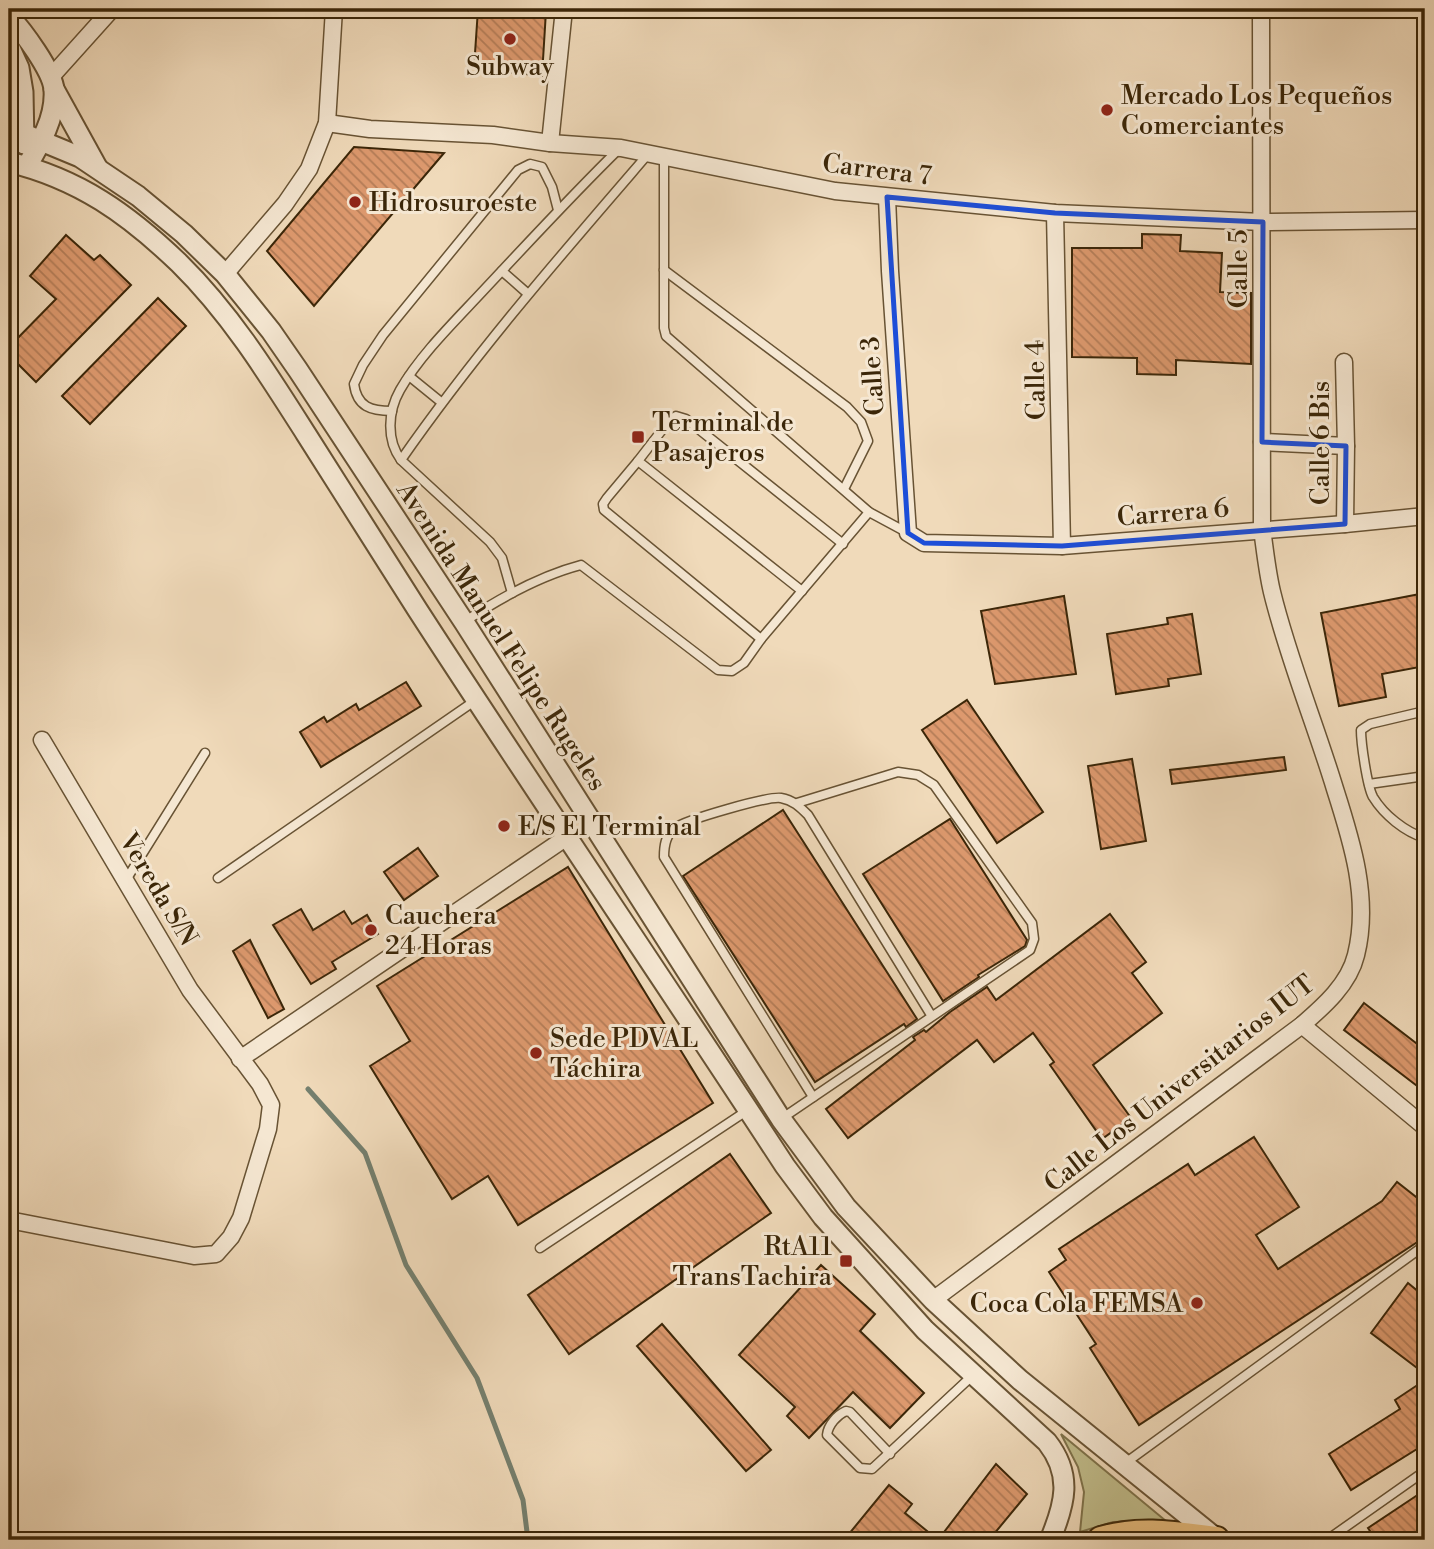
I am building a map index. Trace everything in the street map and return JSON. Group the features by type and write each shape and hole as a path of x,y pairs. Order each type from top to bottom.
{"highway":[{"path":"1101,1540 1119,1535 1155,1532 1217,1540"}],"street":[{"path":"18,164 42,142 50,117 52,83 112,9"},
{"path":"225,274 285,204 310,169 327,123 334,9"},
{"path":"550,143 564,9"},
{"name":"Calle 5","path":"1261,9 1262,529"},
{"path":"9,16 34,48 97,168"},
{"path":"9,46 19,68 23,92 15,131 18,164"},
{"name":"Carrera 7","path":"327,123 370,129 493,135 550,143 621,148 835,191 1055,213 1263,222 1425,219"},
{"name":"Avenida Manuel Felipe Rugeles","path":"15,131 80,157 97,168 138,196 184,233 225,274 285,351 464,622 781,1119 846,1207 933,1300 1020,1380 1217,1540"},
{"path":"18,164 77,185 124,216 179,264 219,307 274,384 476,700 785,1166 823,1217 925,1330 1036,1432 1057,1456 1065,1487 1062,1512 1050,1540"},
{"name":"Calle 3","path":"887,197 908,533"},
{"name":"Calle 4","path":"1055,213 1062,546"},
{"name":"Calle 6 Bis","path":"1344,362 1345,524"},
{"path":"1262,442 1346,446"},
{"name":"Carrera 6","path":"908,533 924,543 1062,546 1425,516"},
{"name":"Calle Los Universitarios IUT","path":"933,1300 1302,1025 1324,1006 1345,980 1356,957 1361,899 1354,851 1271,591 1262,529"},
{"name":"Vereda S/N","path":"9,1220 194,1256 216,1254 231,1237 241,1218 268,1129 271,1105 260,1084 190,990 42,740"},
{"path":"240,1059 567,837"},
{"path":"1302,1025 1425,1127"}],"lane":[{"path":"512,593 502,558 490,542 393,450 390,438 392,411 399,391 409,376 457,320 558,211 621,148"},
{"path":"657,155 666,337 869,512 908,533"},
{"path":"401,460 441,402 527,293 657,155"},
{"path":"392,411 375,411 365,407 358,401 354,384 369,354 435,269 518,170 530,164 542,167 552,187 558,211"},
{"path":"664,270 847,407 861,422 868,441 844,489"},
{"path":"502,271 527,293"},
{"path":"409,376 441,402"},
{"path":"761,639 604,510 607,498 669,422 676,416 686,419 843,544"},
{"path":"638,461 802,591"},
{"path":"464,622 512,593 564,569 581,565 718,670 732,671 744,663 761,639 869,512"},
{"path":"218,877 476,700"},
{"path":"1425,711 1370,724 1362,730 1361,742 1371,795 1392,820 1425,838"},
{"path":"125,880 205,753"},
{"path":"781,1119 1030,950 1034,939 1032,923 934,785 918,775 898,772 797,803"},
{"path":"1369,784 1425,776"},
{"path":"813,1097 664,857 664,842 675,828 747,803 780,797 797,803 808,816 931,1016"},
{"path":"540,1248 748,1110"},
{"path":"1124,1464 1425,1245"},
{"path":"890,1454 850,1412 841,1413 827,1429 827,1435 860,1468 872,1469 890,1454 972,1376"},
{"path":"1326,1540 1425,1471"}],"highlighted area":[{"path":"887,197 1055,213 1263,222 1262,442 1346,446 1345,524 1062,546 924,543 908,533"}],"shaded area":[{"path":"1061,1434 1166,1521 1113,1522 1080,1532 1084,1492 1078,1467"}],"building":[{"name":"Subway","path":"478,9 546,11 542,76 474,68"},
{"name":"Hidrosuroeste","path":"354,147 444,153 314,306 267,251"},
{"path":"1142,234 1181,235 1180,251 1222,253 1220,292 1251,293 1251,364 1176,360 1176,375 1137,374 1137,358 1072,357 1072,248 1142,248"},
{"path":"66,235 94,260 100,255 131,285 36,382 9,355 9,347 56,299 30,276"},
{"path":"158,298 186,326 90,424 62,396"},
{"path":"1425,593 1425,666 1382,674 1386,697 1339,706 1321,613"},
{"path":"1064,596 1076,674 995,684 981,611"},
{"path":"1192,614 1201,674 1168,679 1169,686 1116,694 1107,634 1168,624 1167,618"},
{"path":"406,682 421,706 321,767 300,732 324,717 327,722 356,704 359,710"},
{"path":"967,700 1043,812 997,843 922,730"},
{"path":"1284,757 1286,770 1172,784 1170,770"},
{"path":"1132,759 1146,841 1101,849 1088,766"},
{"path":"783,810 917,1019 906,1027 904,1024 815,1082 683,876"},
{"path":"950,819 1027,940 1025,946 943,1001 863,874"},
{"path":"418,848 438,876 404,900 384,872"},
{"name":"Sede PDVAL Táchira","path":"568,867 713,1103 518,1225 488,1176 452,1199 370,1066 410,1041 377,986"},
{"path":"301,909 313,930 344,911 352,924 367,915 378,934 332,962 336,969 311,984 273,925"},
{"path":"1110,914 1146,962 1132,973 1162,1013 1093,1065 1131,1118 1102,1139 1050,1065 1054,1062 1033,1033 994,1062 977,1040 848,1138 826,1109 915,1040 913,1037 924,1030 926,1032 987,987 996,1000"},
{"path":"250,940 284,1009 268,1018 233,951"},
{"path":"1364,1003 1425,1050 1425,1092 1344,1030"},
{"name":"Coca Cola FEMSA","path":"1254,1137 1299,1207 1256,1235 1278,1269 1382,1201 1397,1182 1425,1204 1425,1237 1139,1425 1090,1348 1096,1344 1049,1272 1066,1260 1059,1249 1188,1164 1195,1175"},
{"path":"730,1154 771,1213 569,1354 528,1295"},
{"path":"821,1265 875,1314 860,1331 924,1393 890,1428 853,1392 809,1438 787,1416 795,1407 739,1355"},
{"path":"1408,1283 1425,1297 1425,1374 1371,1333"},
{"path":"662,1324 771,1450 746,1471 637,1346"},
{"path":"1425,1380 1425,1444 1351,1490 1329,1454 1400,1409 1395,1400"},
{"path":"996,1464 1027,1494 989,1540 938,1540"},
{"path":"889,1485 912,1504 905,1513 938,1540 844,1540"},
{"path":"1425,1490 1425,1540 1376,1540 1368,1528"}],"waterway":[{"path":"308,1089 365,1153 406,1265 477,1378 523,1500 528,1540"}],"place":[{"name":"Subway","path":"510,39"},
{"name":"Mercado Los Pequeños Comerciantes","path":"1107,110"},
{"name":"Hidrosuroeste","path":"355,202"},
{"name":"Terminal de Pasajeros","path":"638,437"},
{"name":"E/S El Terminal","path":"504,826"},
{"name":"Cauchera 24 Horas","path":"371,930"},
{"name":"Sede PDVAL Táchira","path":"536,1053"},
{"name":"RtA11 TransTachira","path":"846,1261"},
{"name":"Coca Cola FEMSA","path":"1197,1303"}]}
